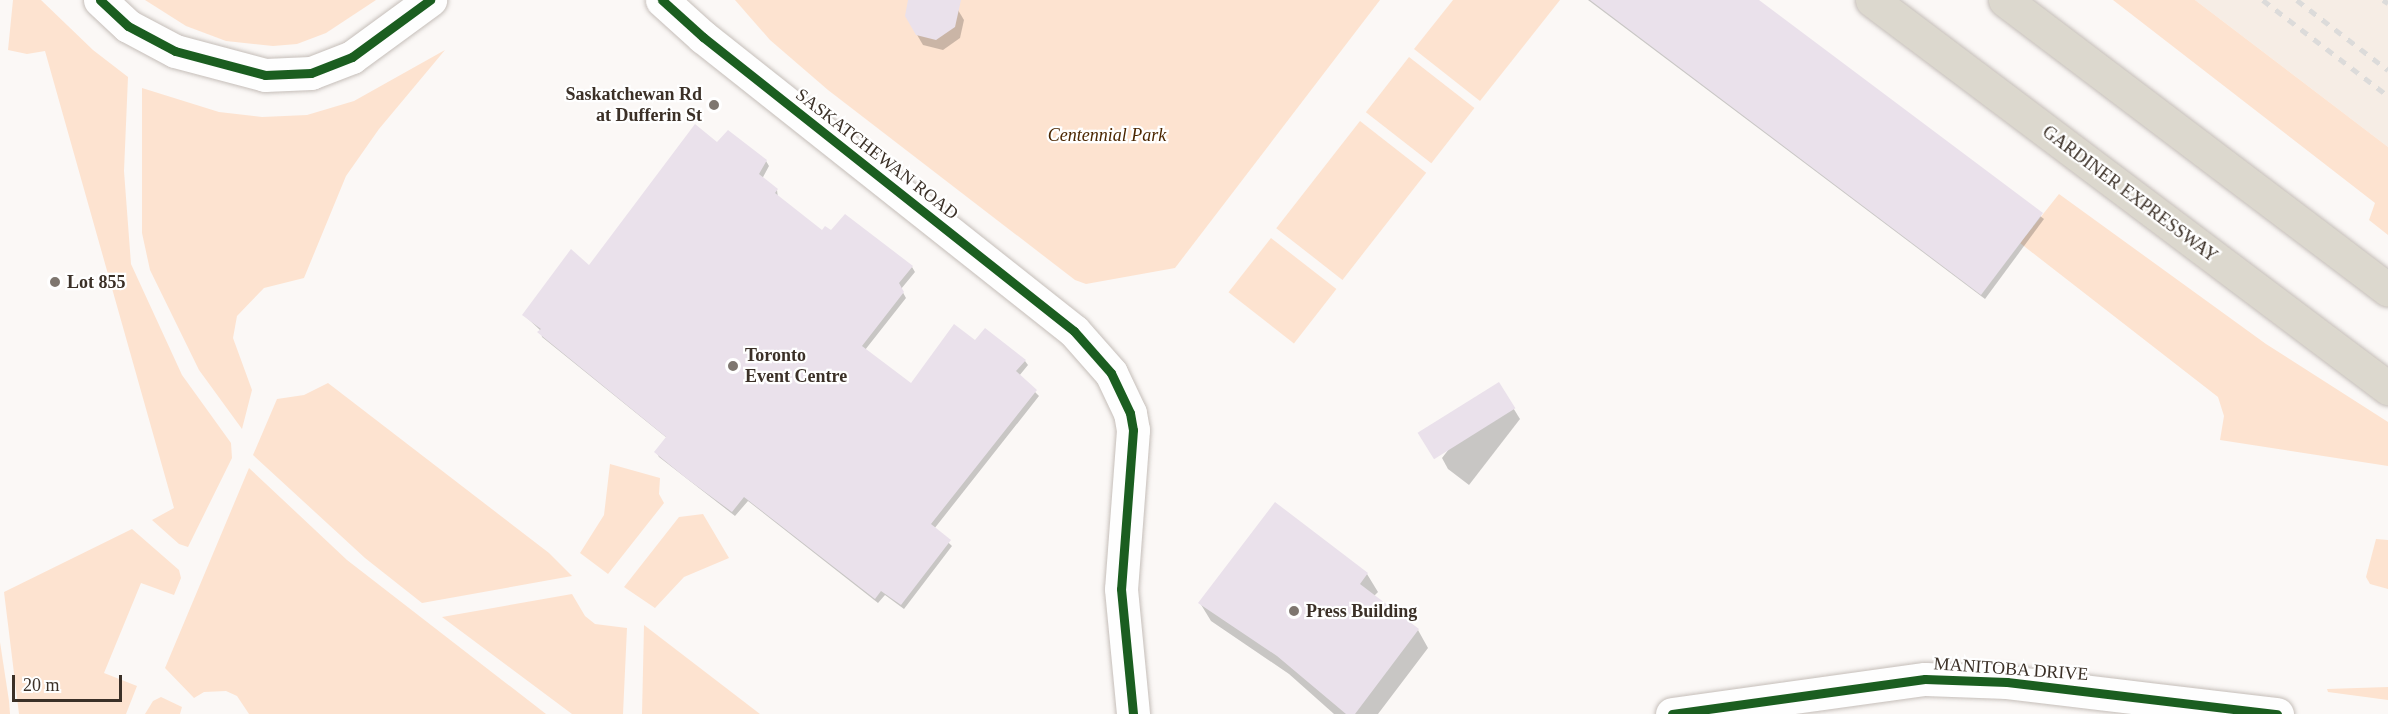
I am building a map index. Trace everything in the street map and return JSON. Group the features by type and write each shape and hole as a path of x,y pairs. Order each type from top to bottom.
{"highway":[{"name":"GARDINER EXPRESSWAY","path":"1872,0 2387,387"},
{"path":"2005,0 2388,290"}],"street":[{"path":"100,0 128,26 175,51 264,75 311,73 352,57 430,0"},
{"name":"SASKATCHEWAN ROAD","path":"662,0 703,37 1074,330 1111,373 1130,412 1133,430 1121,589 1133,714"},
{"name":"MANITOBA DRIVE","path":"1672,714 1811,705 1925,679 1996,681 2277,714"}],"shaded area":[{"path":"2195,0 2388,0 2388,147"}],"green space":[{"path":"13,0 41,0 93,50 128,77 124,171 131,264 182,375 231,443 232,458 188,547 179,544 152,520 174,508 45,51 27,54 8,50"},
{"path":"145,0 376,0 326,33 297,44 273,46 226,41 186,26"},
{"name":"Centennial Park","path":"735,0 1380,0 1175,268 1086,284 1075,280 828,90 770,40"},
{"path":"1453,0 1560,0 1480,101 1414,49"},
{"path":"2113,0 2195,0 2388,147 2388,235 2369,220 2375,203"},
{"path":"445,50 379,129 346,176 304,278 264,288 237,316 233,338 252,390 242,429 199,370 150,270 142,233 142,88 219,112 262,117 307,115 354,101"},
{"path":"1409,57 1474,108 1431,163 1366,112"},
{"path":"1360,121 1426,173 1342,280 1276,228"},
{"path":"2059,194 2266,344 2388,422 2388,466 2220,440 2224,416 2218,397 2020,243"},
{"path":"1271,238 1336,289 1294,343 1229,292"},
{"path":"328,383 549,553 572,576 422,603 365,558 253,455 277,399 304,395"},
{"path":"610,464 660,478 659,494 664,503 608,574 580,553 604,515"},
{"path":"249,468 347,560 546,714 249,714 237,696 226,691 204,692 194,698 165,668"},
{"path":"703,514 729,558 684,577 655,608 624,587 679,517"},
{"path":"132,529 179,570 181,578 174,595 141,583 104,673 137,686 126,714 19,714 4,592"},
{"path":"2376,539 2388,540 2388,589 2370,584 2366,577"},
{"path":"572,594 585,616 595,624 627,628 623,714 572,714 442,617"},
{"path":"644,625 760,714 642,714"},
{"path":"0,642 9,701 10,714 0,714"},
{"path":"2388,687 2388,700 2328,692 2327,689"},
{"path":"161,697 182,707 180,714 145,714 153,701"}],"building":[{"path":"908,0 961,0 955,27 936,40 916,35 905,16"},
{"path":"1590,0 1759,0 2043,213 1981,295"},
{"name":"Toronto Event Centre","path":"695,124 717,142 728,130 767,160 759,174 778,189 775,193 822,230 825,226 831,230 845,214 913,266 899,283 904,292 862,346 911,383 954,324 975,340 985,328 1026,360 1016,371 1037,390 931,524 951,540 901,605 881,591 875,599 744,497 732,512 686,478 654,452 666,437 537,332 541,329 522,315 571,249 589,265"},
{"path":"1499,382 1515,408 1434,459 1418,433"},
{"name":"Press Building","path":"1275,502 1368,573 1360,584 1419,629 1355,714 1346,714 1277,656 1198,603"}],"railway":[{"path":"2263,0 2388,96"},
{"path":"2297,0 2388,70"},
{"path":"2383,0 2388,3"}],"cycle path":[{"path":"100,0 128,26 175,51 265,75 311,73 352,57 430,0"},
{"path":"662,0 703,37 1074,331 1111,373 1130,413 1133,430 1121,589 1133,714"},
{"path":"1672,714 1925,679 2007,682 2277,714"}],"place":[{"name":"Saskatchewan Rd at Dufferin St","path":"714,105"},
{"name":"Lot 855","path":"55,282"},
{"name":"Toronto Event Centre","path":"733,366"},
{"name":"Press Building","path":"1294,611"}]}
